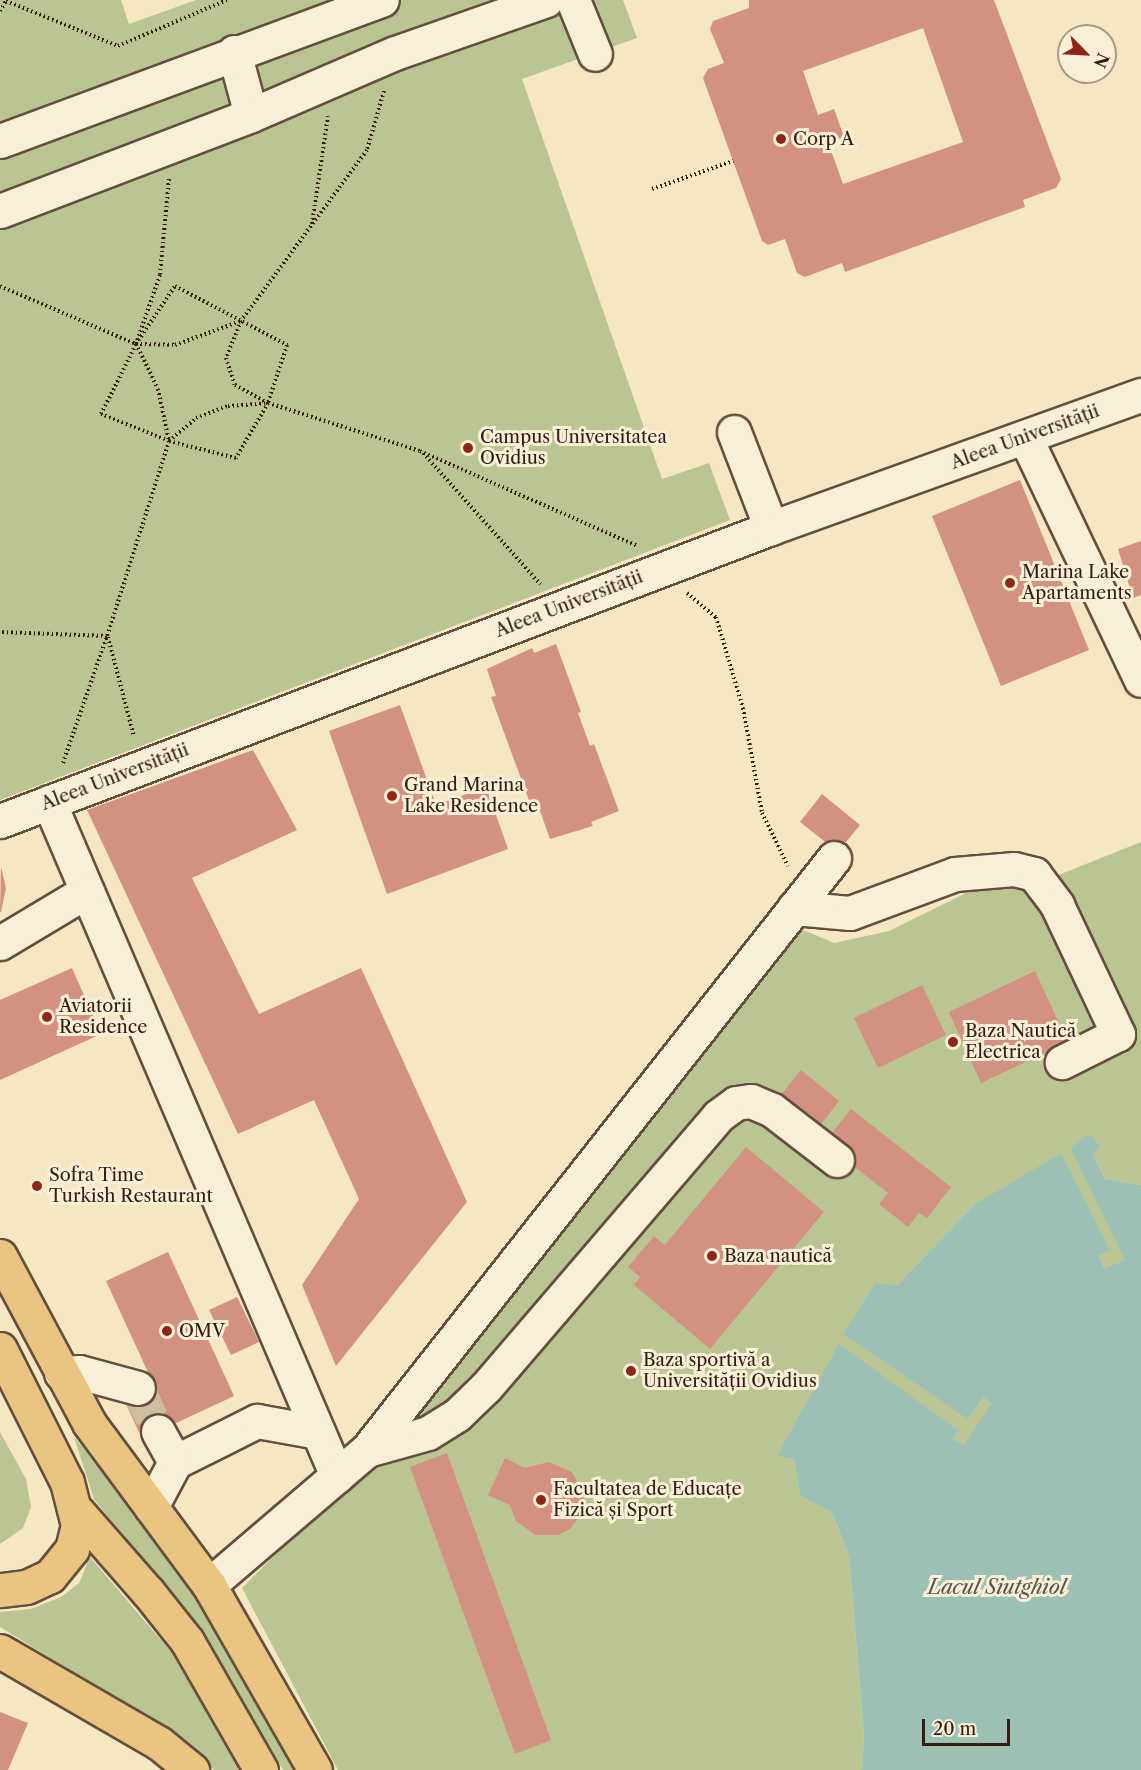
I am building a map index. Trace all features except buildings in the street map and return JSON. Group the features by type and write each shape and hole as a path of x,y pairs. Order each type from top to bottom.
{"main road":[{"path":"0,1256 89,1423 208,1585 315,1770"},
{"path":"0,1349 54,1455 77,1511 148,1592 187,1641 261,1770"},
{"path":"0,1590 38,1582 62,1565 75,1540 77,1511"},
{"path":"0,1651 54,1680 159,1743 192,1770"},
{"path":"0,1666 54,1680"}],"street":[{"path":"0,141 234,52 382,0"},
{"path":"0,212 333,82 395,53 546,0"},
{"path":"573,0 596,54"},
{"path":"234,52 251,115"},
{"name":"Aleea Universității","path":"0,821 676,563 1141,395"},
{"path":"734,432 771,528"},
{"path":"1025,437 1140,676"},
{"path":"49,802 338,1476"},
{"path":"208,1585 367,1450 834,858"},
{"path":"802,898 850,913 955,874 1014,869 1034,874 1057,904 1118,1034 1062,1062"},
{"path":"0,943 87,891"},
{"path":"367,1450 428,1433 457,1415 486,1387 718,1116 736,1103 751,1101 772,1110 837,1160"},
{"path":"61,1373 79,1372 138,1388"},
{"path":"151,1507 175,1462 257,1421 318,1432"},
{"path":"158,1431 175,1462"}],"path":[{"path":"0,11 6,1 118,46 227,0"},
{"path":"395,53 367,150 242,321 226,358 235,385 268,403 420,451 676,563"},
{"path":"312,225 333,82"},
{"path":"49,802 107,636 169,441 158,389 136,344 160,275 172,146"},
{"path":"652,189 733,161"},
{"path":"175,285 242,321 286,345 268,403 236,458 169,441 101,414 136,344 175,285"},
{"path":"0,286 136,344 175,345 242,321"},
{"path":"169,441 196,418 228,405 268,403"},
{"path":"420,451 560,607"},
{"path":"637,578 686,592 716,617 742,708 762,813 802,898"},
{"path":"0,632 107,636"},
{"path":"107,636 141,767"}],"green space":[{"name":"Campus Universitatea Ovidius","path":"0,0 121,0 129,24 196,0 623,0 637,38 522,79 662,479 709,463 730,520 0,800"},
{"name":"Baza sportivă a Universității Ovidius","path":"1141,842 1141,1185 1105,1179 1093,1154 1070,1148 1126,1260 1104,1268 1099,1255 1109,1250 974,1205 897,1285 968,1419 984,1397 993,1404 962,1446 953,1439 959,1431 777,1456 794,1460 800,1496 832,1513 849,1556 864,1736 862,1770 338,1770 242,1588 350,1480 729,1013 803,930 834,943 889,931 972,890 1026,888"},
{"path":"0,1432 26,1479 31,1507 23,1528 0,1544"},
{"path":"74,1437 125,1496 189,1583 299,1770 283,1770 215,1652 94,1499"},
{"path":"90,1557 196,1681 243,1770 214,1770 176,1736 0,1627 0,1612 31,1609 61,1597 79,1583"}],"water":[{"name":"Lacul Siutghiol","path":"1090,1134 1100,1146 1093,1154 1105,1179 1141,1185 1141,1770 862,1770 864,1736 849,1556 832,1513 800,1496 794,1460 777,1456 839,1344 959,1431 953,1439 963,1445 992,1404 984,1397 968,1419 843,1334 875,1284 897,1285 974,1205 1061,1153 1110,1250 1099,1255 1104,1268 1125,1260 1070,1148"}],"tunnel":[{"path":"138,1388 158,1431"}],"place":[{"name":"Corp A","path":"781,139"},
{"name":"Campus Universitatea Ovidius","path":"468,448"},
{"name":"Marina Lake Apartaments","path":"1010,583"},
{"name":"Grand Marina Lake Residence","path":"392,796"},
{"name":"Aviatorii Residence","path":"47,1017"},
{"name":"Baza Nautică Electrica","path":"953,1042"},
{"name":"Sofra Time Turkish Restaurant","path":"37,1186"},
{"name":"Baza nautică","path":"712,1256"},
{"name":"OMV","path":"167,1331"},
{"name":"Baza sportivă a Universității Ovidius","path":"631,1371"},
{"name":"Facultatea de Educațe Fizică și Sport","path":"541,1500"}]}
